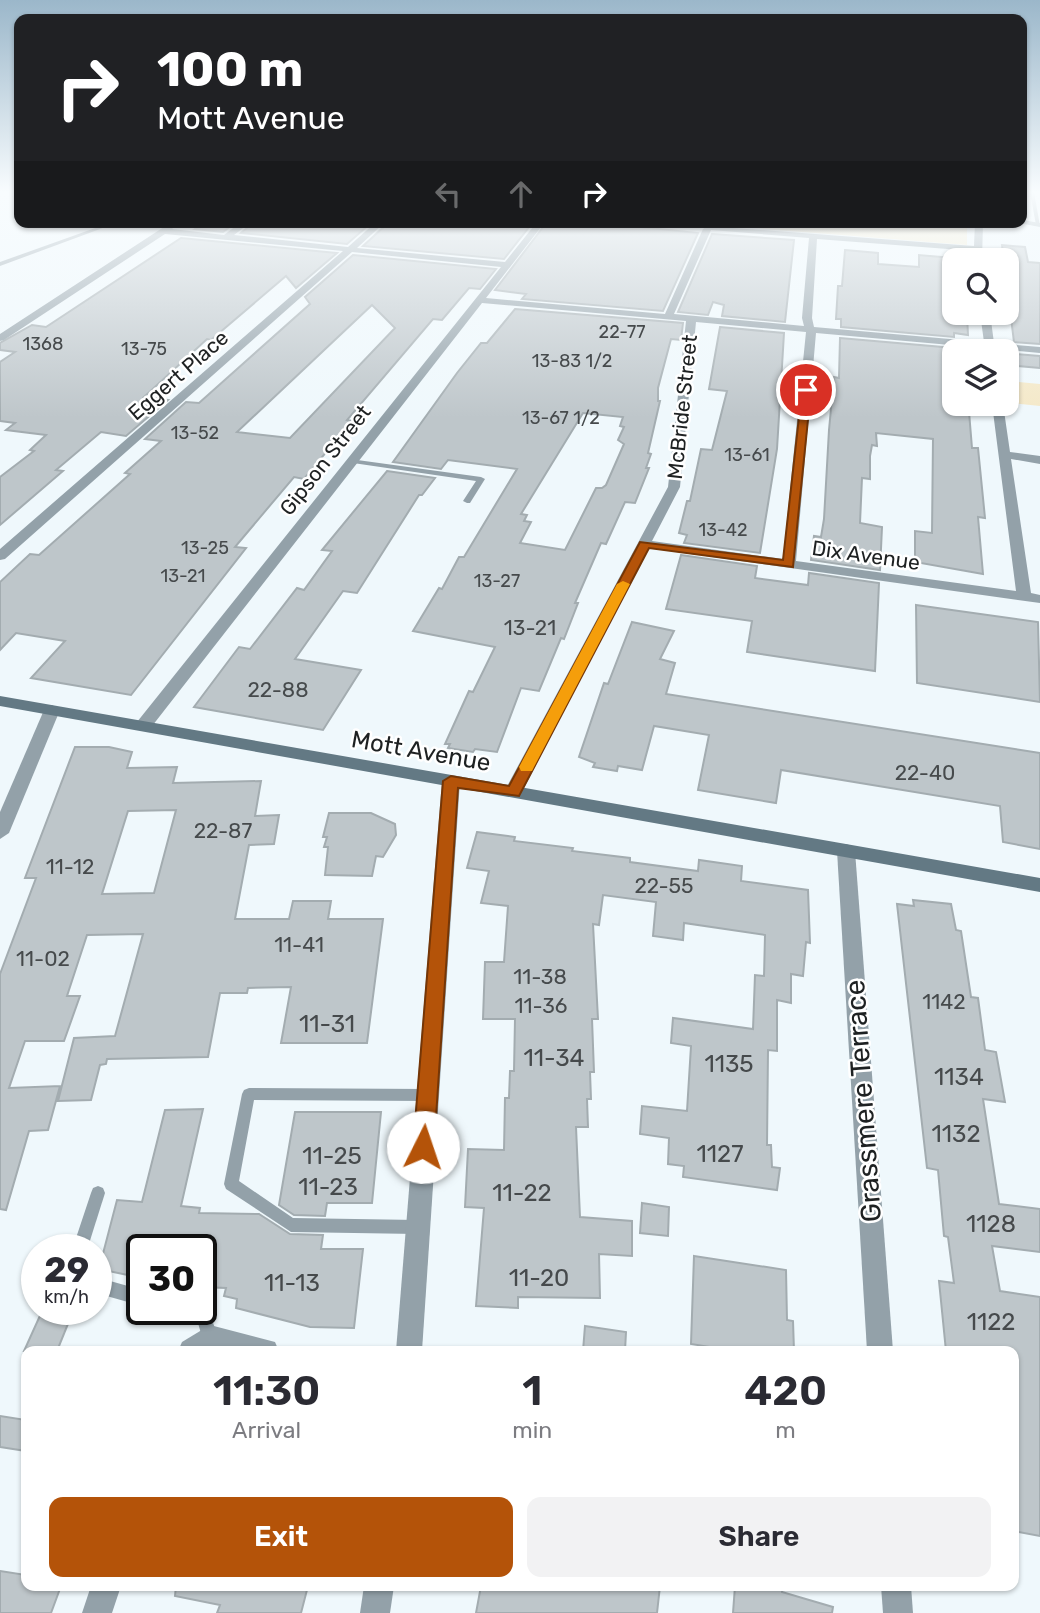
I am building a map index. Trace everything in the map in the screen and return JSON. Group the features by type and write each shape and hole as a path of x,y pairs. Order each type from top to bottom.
{"street":[{"path":"0,338 108,267"},
{"name":"Eggert Place","path":"0,556 329,267"},
{"name":"Gipson Street","path":"143,726 506,267"},
{"name":"McBride Street","path":"668,317 689,267"},
{"path":"789,565 812,338 807,318 811,267"},
{"path":"481,300 809,328 942,343"},
{"name":"McBride Street","path":"513,792 645,544 678,475 691,319"},
{"path":"1019,349 1040,350"},
{"path":"999,416 1024,597"},
{"path":"1004,456 1040,460"},
{"name":"Dix Avenue","path":"645,544 1040,599"},
{"name":"Mott Avenue","path":"0,701 1040,886"},
{"path":"0,833 52,710"},
{"path":"409,1346 451,781"},
{"name":"Grassmere Terrace","path":"846,851 880,1346"},
{"path":"200,1344 219,1346"},
{"path":"97,1613 104,1591"},
{"path":"375,1613 378,1591"},
{"path":"896,1591 898,1613"}],"lane":[{"path":"353,461 481,479 467,501"},
{"path":"417,1227 291,1225 231,1184 249,1094 427,1095"},
{"path":"84,1234 98,1193"},
{"path":"200,1344 201,1325"}],"shaded area":[{"path":"1019,382 1040,384 1040,406 1019,404"}],"building":[{"path":"137,267 320,267 296,288 286,276 211,340 207,339 144,397 168,400 126,436 101,432 56,470 63,471 0,525 0,477 34,451 30,450 46,435 6,430 15,423 0,421 0,362 15,352 0,350 0,343 32,325 46,327"},
{"path":"339,267 496,269 480,289 469,288 442,320 433,319 347,420 352,421 304,479 294,477 235,547 246,548 131,695 31,678 65,641 16,633 0,650 0,582 30,554 39,555 130,474 125,473 161,441 145,439 186,402 199,403 310,304 305,297","holes":["372,305 395,328 290,438 237,432"]},
{"path":"512,267 683,267 663,311 522,299 526,294 495,290"},
{"path":"697,267 791,267 785,322 722,316 724,305 713,302 708,315 678,312"},
{"path":"844,267 942,267 942,325 968,325 968,335 954,333 954,337 841,327 841,319 836,319 838,286 842,286"},
{"path":"1019,267 1040,267 1040,344 1019,342 1019,339 1014,339 1012,325 1019,325"},
{"path":"515,309 683,323 681,340 671,339 658,388 660,401 648,453 651,454 646,468 649,468 635,503 625,502 606,544 601,543 575,603 578,603 564,639 561,638 539,691 521,688 497,752 475,749 473,752 448,748 450,744 445,744 469,691 473,692 495,647 413,631 439,588 442,589 459,557 464,557 517,469 448,460 441,469 393,462 457,373 481,343 487,343","holes":["583,413 623,417 620,426 624,427 618,440 624,444 606,485 596,488 565,550 520,543 531,522 524,521 527,515 521,514"]},
{"path":"720,327 784,333 777,449 760,553 684,543 687,535 679,533 687,501 690,501 701,449 712,450 727,391 709,389"},
{"path":"840,338 942,347 942,416 969,416 972,448 978,448 985,518 978,517 983,574 915,562 915,531 932,533 933,439 876,433 877,446 872,445 870,456 870,479 862,478 860,523 882,527 880,570 811,560 814,536 821,537 824,519 834,377 839,378"},
{"path":"1019,354 1040,356 1040,368 1019,366"},
{"path":"387,471 435,478 422,495 419,495 357,593 343,591 295,659 361,670 323,730 194,707 239,647 250,649 297,588 304,590 332,551 322,550"},
{"path":"681,555 757,566 755,578 808,585 809,573 879,583 875,671 747,652 752,621 666,609"},
{"path":"916,605 1038,622 1040,702 917,683"},
{"path":"632,622 674,631 660,659 675,663 666,694 1040,753 1040,849 1003,842 1000,806 781,770 776,803 698,790 709,735 654,726 642,770 618,766 617,771 593,767 595,763 579,757 604,683 608,684"},
{"path":"75,747 109,747 132,752 127,768 177,767 173,783 261,781 255,816 279,815 274,844 249,845 235,919 289,919 293,901 331,901 328,919 383,919 367,1043 281,1043 291,987 248,988 247,993 220,993 208,1057 107,1059 106,1064 100,1065 91,1100 58,1101 74,1038 115,1036 143,934 87,935 67,996 80,996 64,1041 25,1041 9,1088 60,1086 48,1130 29,1131 6,1210 0,1209 0,974 36,878 25,878","holes":["176,810 154,893 102,894 128,811"]},
{"path":"329,813 371,813 395,824 396,835 383,857 376,856 372,876 325,875 328,847 324,847 327,837 323,837"},
{"path":"477,832 515,837 514,841 573,848 572,851 630,858 630,862 698,871 699,860 742,866 741,881 808,890 810,943 806,942 803,976 791,974 791,1003 777,1000 777,1051 768,1050 767,1145 771,1145 772,1167 780,1168 777,1190 683,1177 684,1166 668,1164 669,1138 640,1134 642,1106 687,1111 691,1046 671,1043 673,1018 753,1029 755,975 764,976 765,935 684,923 683,940 653,936 656,902 603,895 599,925 593,924 598,1019 592,1019 594,1072 590,1072 591,1099 587,1099 588,1127 576,1127 580,1217 632,1221 632,1256 599,1254 600,1298 518,1297 518,1308 476,1306 484,1208 465,1207 468,1149 504,1150 505,1098 509,1098 510,1071 514,1071 515,1019 483,1019 485,962 504,962 508,906 481,903 489,871 467,868"},
{"path":"913,900 951,904 956,930 961,931 971,997 978,998 985,1050 996,1052 1005,1102 983,1099 999,1204 1040,1209 1040,1252 992,1246 1000,1291 1040,1297 1040,1536 1019,1532 1019,1346 946,1346 939,1281 954,1283 948,1237 944,1236 938,1170 927,1168 897,904 914,906"},
{"path":"203,1109 181,1206 200,1208 199,1213 259,1214 290,1234 323,1235 321,1249 363,1249 354,1328 310,1327 236,1308 237,1299 224,1296 226,1288 217,1288 217,1234 126,1234 126,1275 112,1272 112,1234 108,1234 117,1200 142,1202 165,1110"},
{"path":"295,1112 381,1112 372,1203 327,1203 325,1216 294,1215 279,1205"},
{"path":"642,1203 669,1207 668,1236 640,1233"},
{"path":"694,1256 786,1270 787,1320 793,1321 794,1346 691,1344"},
{"path":"36,1325 68,1325 59,1346 26,1346"},
{"path":"585,1326 626,1332 625,1346 583,1346"},
{"path":"0,1416 21,1419 21,1450 0,1447"},
{"path":"0,1571 21,1574 21,1591 59,1591 51,1613 0,1613"},
{"path":"176,1591 307,1591 301,1613 217,1613 220,1605 175,1596"},
{"path":"480,1591 659,1591 657,1613 476,1613"},
{"path":"735,1591 782,1591 833,1607 832,1613 733,1613"}],"slow traffic":[{"path":"527,767 623,584"}],"route":[{"path":"423,1147 451,781 513,792 645,544 789,565 806,390"}]}
